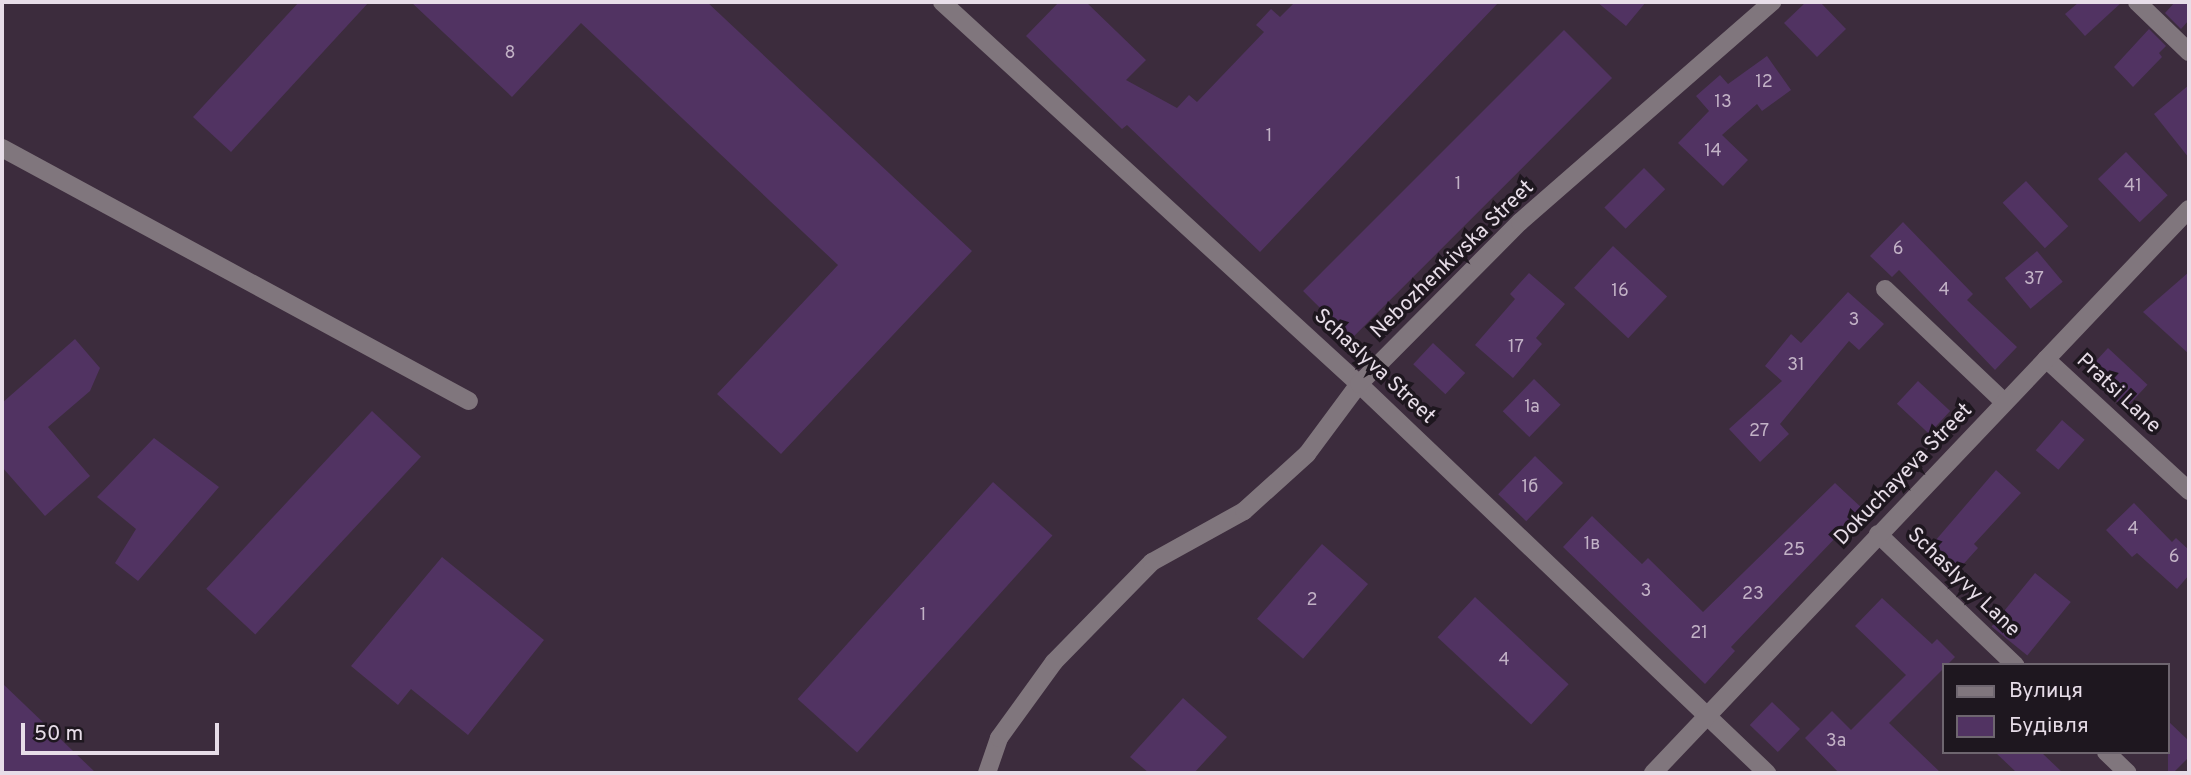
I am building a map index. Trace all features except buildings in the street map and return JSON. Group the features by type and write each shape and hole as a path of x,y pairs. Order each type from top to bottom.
{"street":[{"name":"Schaslyva Street","path":"943,2 1359,384 1767,773"},
{"name":"Nebozhenkivska Street","path":"987,773 999,738 1054,662 1152,562 1244,512 1307,454 1359,384 1520,222 1772,2"},
{"path":"2137,2 2189,52"},
{"path":"2,148 469,401"},
{"name":"Dokuchayeva Street","path":"1653,773 2189,209"},
{"path":"1885,289 2004,402"},
{"name":"Pratsi Lane","path":"2046,359 2189,491"},
{"name":"Schaslyvy Lane","path":"1878,534 2013,663"},
{"path":"2108,754 2128,773"}]}
